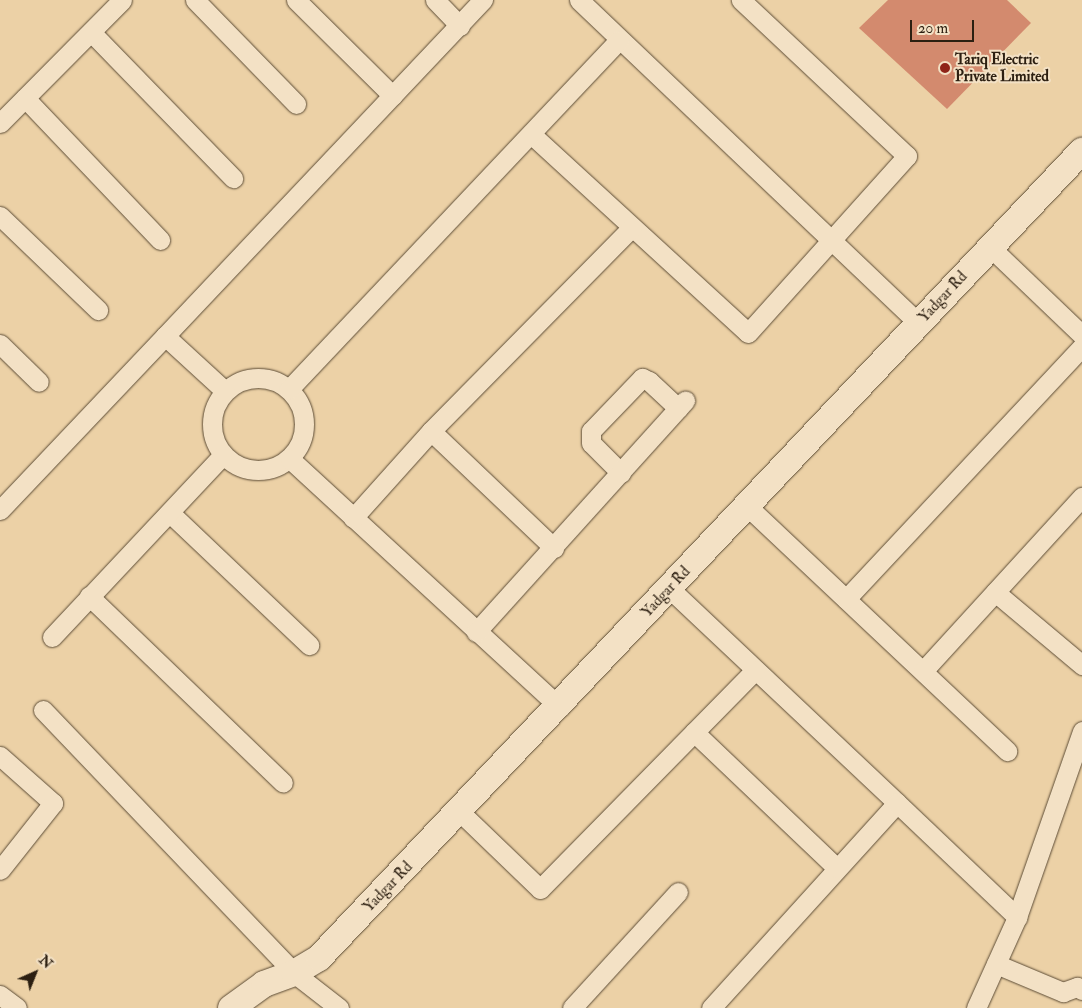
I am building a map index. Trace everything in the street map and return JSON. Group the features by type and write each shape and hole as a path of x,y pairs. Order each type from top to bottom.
{"street":[{"path":"0,123 122,0"},
{"path":"195,0 296,104"},
{"path":"296,0 393,96"},
{"path":"435,0 460,26"},
{"path":"0,510 483,0"},
{"path":"579,0 918,323"},
{"path":"531,134 748,333 907,156 741,0"},
{"path":"90,32 233,178"},
{"path":"290,389 619,40"},
{"path":"25,98 160,240"},
{"name":"Yadgar Rd","path":"232,1008 264,984 294,973 319,958 560,707 746,505 1082,151"},
{"path":"0,216 98,310"},
{"path":"353,518 431,431 632,227"},
{"path":"990,247 1082,335"},
{"path":"165,336 225,391"},
{"path":"0,344 39,382"},
{"path":"846,599 1082,347"},
{"path":"250,378 277,382 290,389 299,402 304,424 300,446 290,459 278,467 248,470 223,455 216,443 212,423 217,402 225,391 250,378"},
{"path":"476,632 554,548 682,405 642,378 591,431 591,443 621,473"},
{"path":"431,431 554,548"},
{"path":"52,637 223,455"},
{"path":"290,459 476,632 560,707"},
{"path":"922,671 1082,497"},
{"path":"746,505 1007,751"},
{"path":"170,513 309,645"},
{"path":"669,588 1017,916"},
{"path":"995,592 1082,665"},
{"path":"89,596 283,782"},
{"path":"460,812 540,889 755,670"},
{"path":"43,710 294,973 339,1008"},
{"path":"976,1008 1017,916 1082,731"},
{"path":"694,732 837,868"},
{"path":"0,756 53,803 0,870"},
{"path":"711,1008 897,803"},
{"path":"572,1008 678,892"},
{"path":"996,964 1063,992 1077,987 1082,990"},
{"path":"0,996 17,1008"}],"building":[{"name":"Tariq Electric Private Limited","path":"888,0 1007,0 1031,23 947,109 859,28"}],"place":[{"name":"Tariq Electric Private Limited","path":"945,68"}]}
